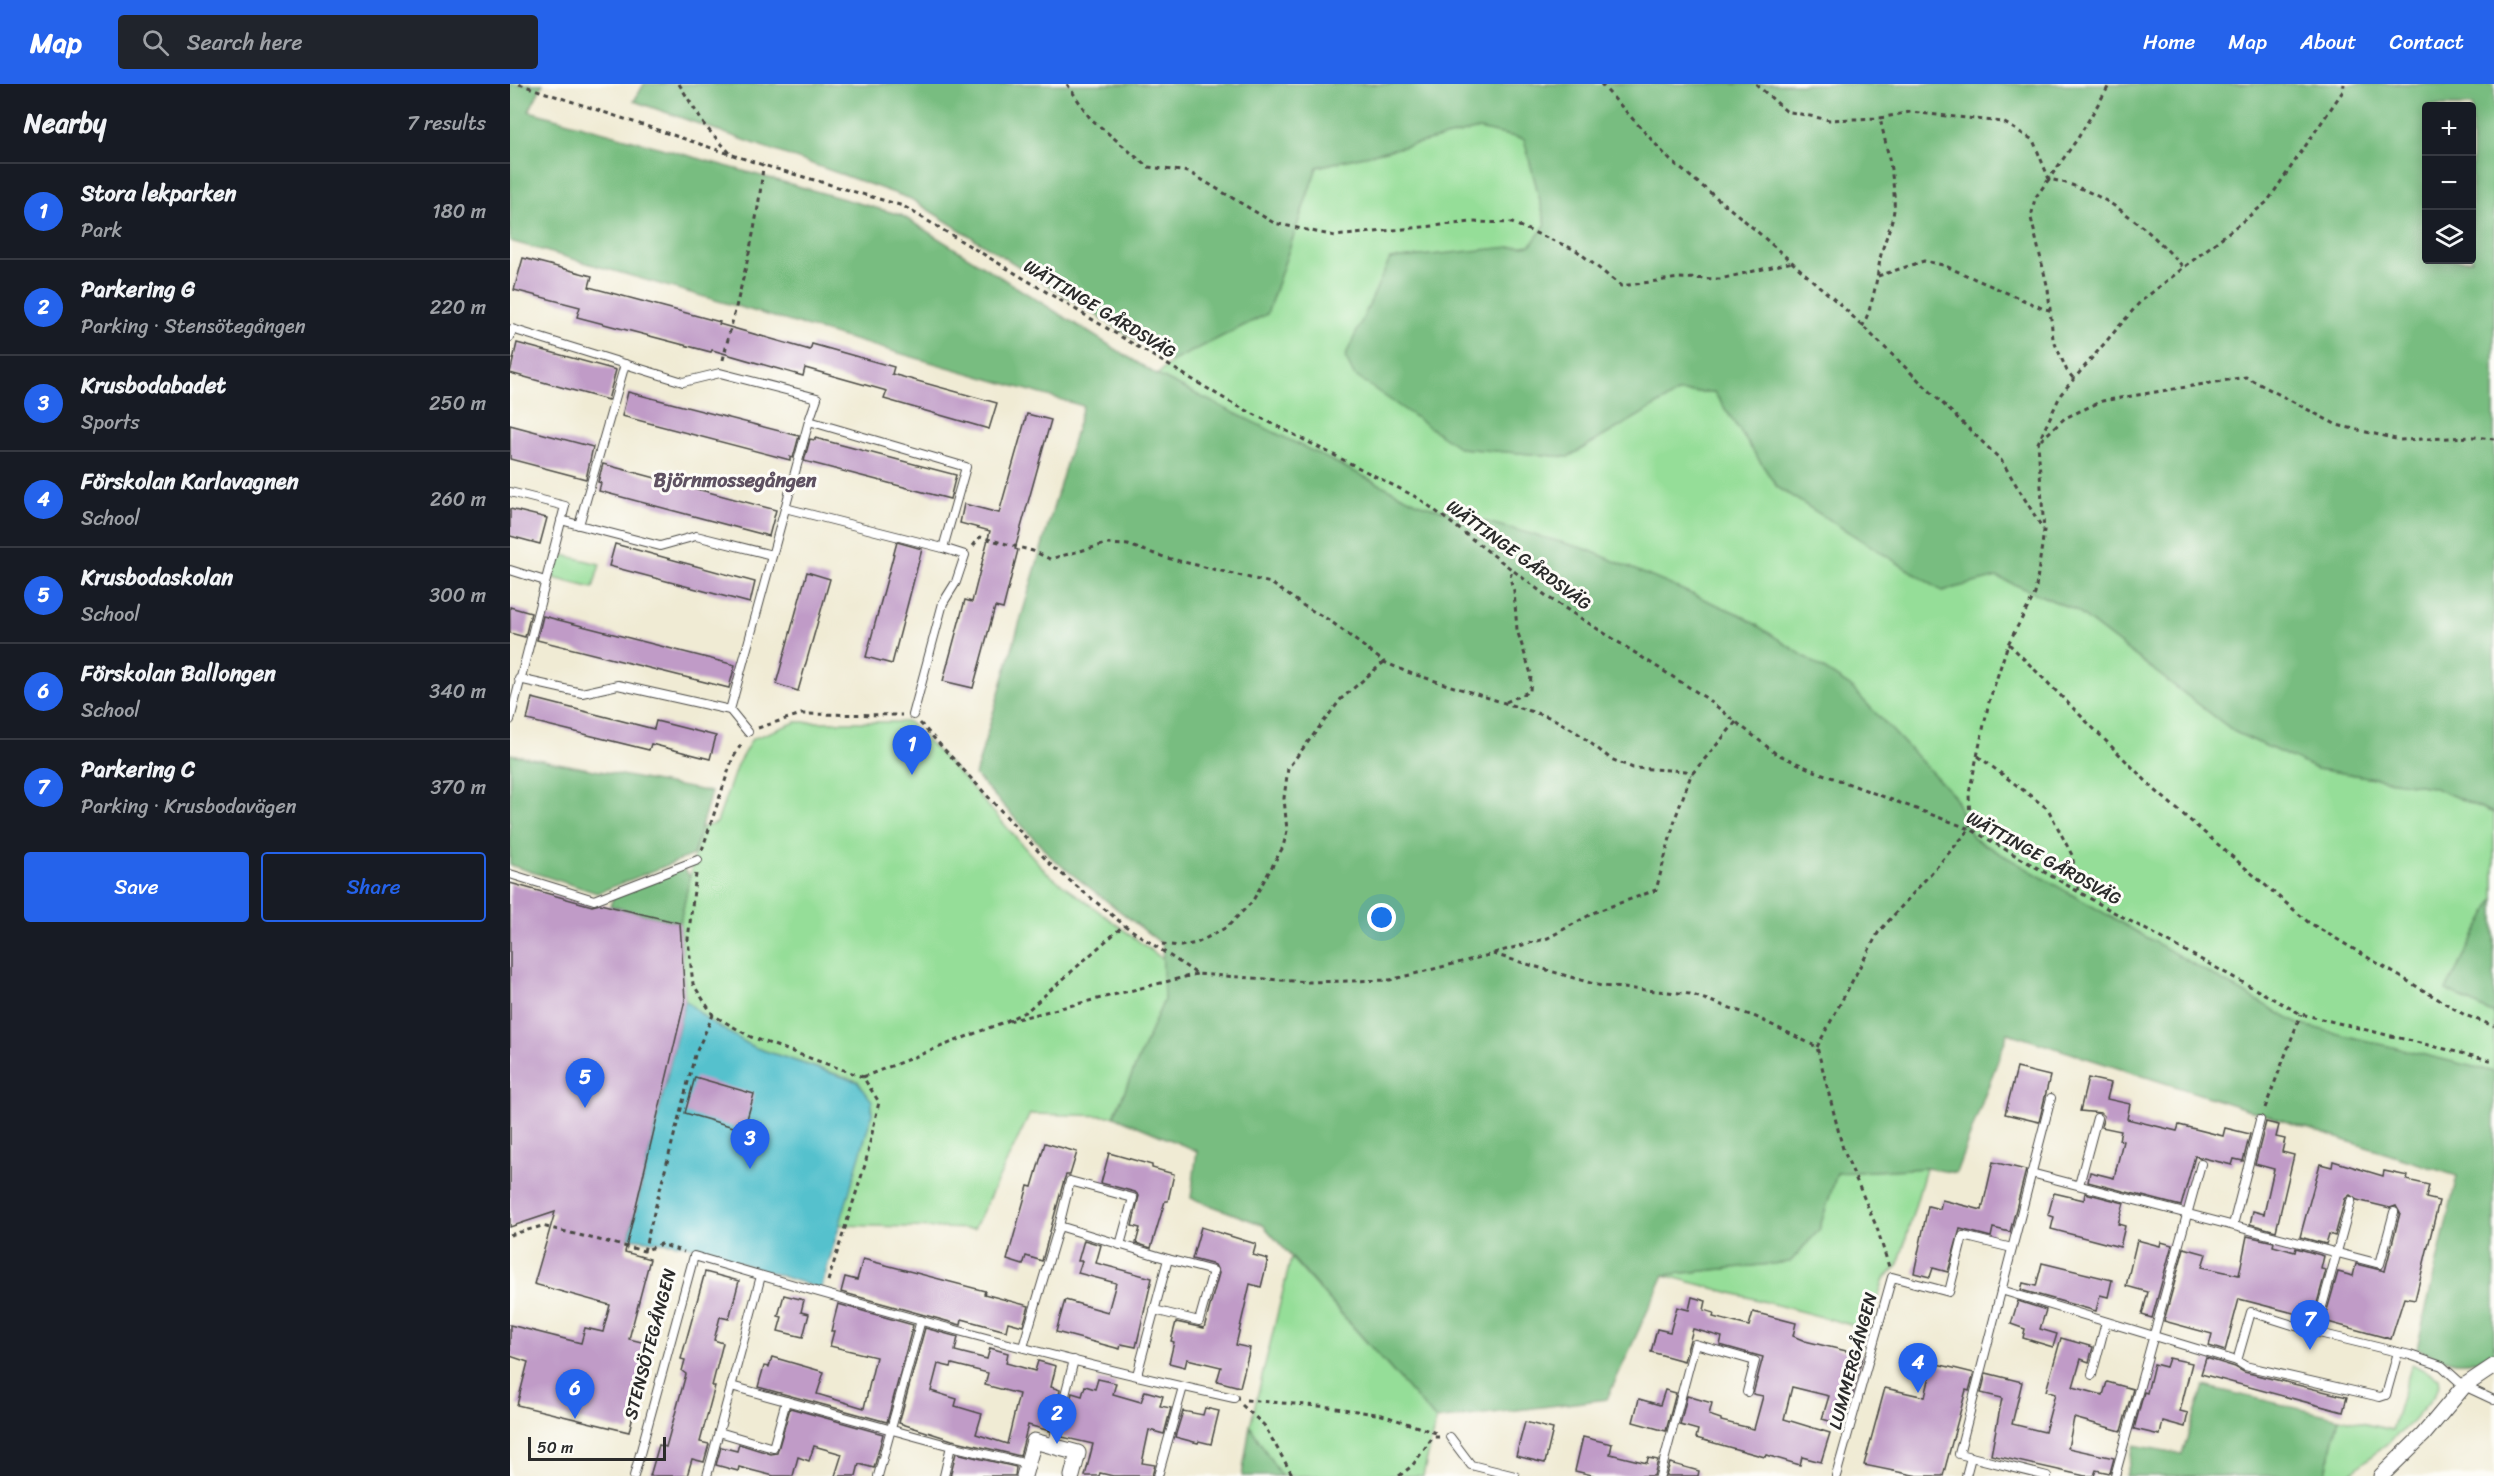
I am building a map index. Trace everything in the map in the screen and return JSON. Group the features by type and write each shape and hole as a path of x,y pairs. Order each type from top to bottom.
{"street":[{"path":"2381,1476 2423,1435 2464,1386 2494,1366"},
{"path":"1026,1470 1034,1441 1078,1453 1072,1476"}],"lane":[{"path":"510,337 512,329 683,382 720,373 817,398 730,710"},
{"path":"579,525 625,364"},
{"path":"809,421 966,467 943,548"},
{"path":"510,492 565,506 510,720"},
{"path":"785,508 965,555 956,582 943,603 913,715"},
{"path":"561,520 660,546 696,536 772,555"},
{"path":"510,570 545,580"},
{"path":"519,679 582,693 618,685 730,710 748,732"},
{"path":"510,874 594,900 698,860"},
{"path":"2047,1476 2031,1474 1959,1454 2051,1098"},
{"path":"2079,1185 2097,1118"},
{"path":"2233,1225 2260,1120"},
{"path":"2115,1476 2200,1164"},
{"path":"2031,1173 2380,1264 2394,1212"},
{"path":"1023,1347 1070,1181 1132,1198 1120,1245"},
{"path":"2315,1332 2351,1201"},
{"path":"1059,1226 1213,1271 1199,1322 1154,1310"},
{"name":"LUMMERGÅNGEN","path":"1836,1476 1892,1277 1949,1292 1963,1236 2012,1248"},
{"name":"STENSÖTEGÅNGEN","path":"634,1476 694,1256 824,1294 1023,1347 1234,1398"},
{"path":"1137,1376 1168,1259"},
{"path":"707,1476 761,1276"},
{"path":"2001,1290 2237,1361 2245,1366 2380,1397 2386,1395 2398,1352"},
{"path":"2237,1361 2251,1312 2315,1332 2398,1352 2442,1366 2464,1386 2494,1400"},
{"path":"880,1476 921,1320"},
{"path":"2092,1376 2106,1322"},
{"path":"1660,1476 1695,1344 1755,1361 1747,1392"},
{"path":"1052,1446 1074,1360"},
{"path":"731,1386 951,1446 1026,1470"},
{"path":"1158,1476 1183,1387"},
{"path":"719,1432 772,1448 786,1401"},
{"path":"1450,1437 1471,1465 1489,1473 1515,1476"},
{"path":"944,1476 951,1446"},
{"path":"1966,1476 1971,1457"}],"path":[{"name":"WÄTTINGE GÅRDSVÄG","path":"519,84 763,165 903,206 1230,402 1420,499 1549,598 1706,698 1775,753 1812,770 1970,829 2079,892 2301,1014 2494,1061"},
{"path":"679,84 705,126 731,154"},
{"path":"1066,84 1090,118 1148,167 1189,172 1274,223 1335,236 1472,222 1512,224 1575,250 1621,286 1679,278 1720,279 1793,262"},
{"path":"1602,84 1670,160 1793,262 2001,460 2044,531"},
{"path":"1756,84 1786,111 1829,120 1880,118 1910,112 2002,122 2034,140 2049,179"},
{"path":"2074,379 2067,371 2053,339 2050,310 2031,218 2036,198 2078,138 2110,84"},
{"path":"1892,1277 1877,1228 1843,1149 1817,1047 1878,933 1970,829 1970,793 1989,702 2008,644 2035,594 2044,531 2038,443 2061,394 2140,302 2267,202 2343,91 2344,84"},
{"path":"1862,327 1869,314 1882,251 1894,212 1891,169 1880,118"},
{"path":"720,373 761,196 763,165"},
{"path":"2049,179 2074,184 2128,214 2158,239 2184,268"},
{"path":"1878,276 1924,261 1943,265 2050,310"},
{"path":"2038,443 2065,418 2102,401 2246,377 2337,425 2400,440 2473,437 2494,439"},
{"path":"965,555 980,537 1034,551 1050,560 1106,544 1128,546 1167,558 1271,583 1329,620 1384,662 1407,672 1552,718 1575,731 1611,759 1633,768 1686,771 1691,775"},
{"path":"1506,702 1530,691 1531,674 1517,630 1515,591 1510,578 1512,570"},
{"path":"2008,644 2156,791 2308,922 2466,1015 2494,1026"},
{"path":"1162,944 1181,946 1197,943 1227,927 1252,902 1283,846 1287,831 1284,798 1288,768 1341,699 1384,662"},
{"path":"824,1294 865,1166 879,1102 863,1077 751,1037 713,1015 693,984 690,962 688,939 698,860 732,760 748,732 801,714 913,715 1052,866 1124,925 1197,974"},
{"path":"1004,1022 1197,974 1308,982 1390,980 1548,938 1595,912 1656,890 1676,816 1691,775 1736,722"},
{"path":"1978,756 2048,809 2072,855 2079,892"},
{"path":"863,1077 1027,1011 1124,925"},
{"path":"1493,954 1601,986 1690,994 1756,1017 1817,1047"},
{"path":"2260,1120 2301,1014"},
{"path":"644,1251 695,1055 713,1015"},
{"path":"510,1235 542,1226 644,1251 661,1244 694,1256"},
{"path":"1234,1398 1330,1407 1382,1415 1450,1437"},
{"path":"1234,1398 1264,1425 1293,1476"},
{"path":"1399,1476 1412,1466 1433,1437 1450,1437"}],"green space":[{"path":"510,84 543,84 529,111 901,215 1157,375 1420,504 1586,549 1741,615 1850,686 1954,796 1973,838 2298,1024 2494,1072 2494,1354 2482,1359 2455,1362 2417,1348 2457,1176 2008,1033 1956,1173 1926,1168 1837,1173 1819,1230 1790,1262 1664,1275 1607,1399 1436,1420 1263,1225 1191,1198 1197,1151 1114,1116 1164,1000 1162,944 1054,860 975,775 1083,406 510,241"},
{"path":"644,84 2494,84 2494,813 2432,787 2317,769 2235,732 2075,610 1997,577 1942,591 1777,487 1714,392 1679,392 1568,457 1460,448 1354,375 1345,357 1390,259 1531,245 1546,224 1524,139 1479,129 1317,167 1267,314 1171,362 911,199 634,101"},
{"path":"1479,129 1524,139 1546,224 1531,246 1390,259 1460,448 1568,457 1679,392 1714,392 1777,487 1942,591 1997,577 2075,610 2235,732 2317,769 2432,787 2494,813 2494,899 2446,990 2494,1014 2494,1072 2298,1024 1973,838 1954,796 1850,686 1741,615 1585,549 1420,504 1157,375 1171,362 1267,314 1317,167"},
{"path":"559,554 600,564 593,588 553,578"},
{"path":"796,722 909,722 967,782 1046,872 1164,960 1164,1000 1114,1116 1030,1114 974,1229 839,1225 872,1114 858,1081 753,1047 709,1021 685,1000 680,923 700,828 717,823 737,765 752,739"},
{"path":"510,754 711,792 693,855 597,893 510,865"},
{"path":"682,868 690,876 680,923 610,906 614,895"},
{"path":"2494,899 2494,1014 2446,990"},
{"path":"1926,1168 1898,1266 1884,1279 1867,1329 1664,1275 1790,1262 1819,1230 1837,1173"},
{"path":"1291,1258 1436,1420 1423,1476 1281,1476 1250,1426"},
{"path":"2412,1364 2439,1378 2440,1384 2433,1397 2407,1427 2347,1476 2325,1476 2339,1418 2392,1430"},
{"path":"2204,1386 2339,1418 2325,1476 2126,1476 2134,1445 2182,1454"},
{"path":"1250,1426 1281,1476 1242,1476"}],"water":[{"path":"685,1000 709,1021 753,1047 858,1082 872,1101 872,1114 821,1289 686,1245 629,1238"}],"building":[{"path":"523,258 592,276 589,287 720,322 719,324 810,350 812,344 894,367 892,374 997,403 989,429 884,399 887,391 805,368 803,376 712,350 711,352 577,317 580,307 514,290"},
{"path":"517,343 616,370 608,400 510,373"},
{"path":"628,392 799,436 793,458 790,457 790,460 622,416"},
{"path":"1027,414 1051,420 1015,549 1018,550 1003,609 995,607 973,688 943,681 965,600 972,602 990,531 960,523 964,504 999,513"},
{"path":"510,425 593,447 586,479 510,459"},
{"path":"815,438 956,475 950,499 804,461 810,439 815,440"},
{"path":"603,464 776,510 769,536 599,491 601,483 598,482"},
{"path":"510,509 547,518 540,544 510,536"},
{"path":"897,542 922,549 892,664 866,657"},
{"path":"615,544 755,582 750,603 609,566"},
{"path":"807,572 830,579 798,691 776,684"},
{"path":"510,607 531,613 525,637 510,633"},
{"path":"543,616 735,665 729,688 537,640"},
{"path":"532,698 654,729 656,721 716,736 710,759 651,744 649,750 527,720"},
{"path":"510,883 592,906 600,904 680,923 685,1000 625,1252 650,1259 629,1339 650,1344 629,1432 517,1405 528,1362 510,1356 510,1325 581,1343 585,1328 603,1332 610,1305 534,1284 555,1212 510,1227"},
{"path":"2017,1068 2050,1076 2039,1122 2005,1114"},
{"path":"695,1077 754,1094 744,1130 685,1113"},
{"path":"2088,1078 2111,1083 2107,1099 2130,1104 2127,1119 2177,1131 2179,1125 2223,1136 2225,1128 2250,1134 2243,1161 2234,1159 2232,1165 2195,1156 2181,1206 2088,1182 2090,1172 2114,1178 2123,1141 2119,1140 2121,1131 2101,1127 2104,1116 2101,1113 2080,1111"},
{"path":"2266,1122 2279,1125 2276,1137 2285,1139 2282,1152 2294,1155 2276,1231 2250,1224 2253,1211 2264,1214 2274,1169 2255,1164"},
{"path":"1045,1143 1077,1152 1070,1175 1066,1175 1064,1180 1042,1261 1026,1256 1023,1265 1007,1260 1028,1186 1032,1187"},
{"path":"1109,1153 1152,1165 1152,1168 1174,1174 1168,1201 1165,1201 1151,1248 1136,1243 1140,1228 1132,1226 1139,1196 1135,1192 1101,1183"},
{"path":"2333,1161 2383,1176 2384,1171 2408,1176 2407,1180 2429,1185 2426,1198 2439,1201 2415,1300 2404,1298 2391,1339 2324,1321 2338,1272 2353,1276 2356,1264 2385,1271 2400,1213 2396,1206 2390,1208 2357,1200 2350,1195 2345,1199 2335,1236 2329,1234 2326,1244 2300,1237 2320,1164 2332,1167"},
{"path":"1993,1162 2026,1170 2010,1232 1993,1228 1991,1237 1960,1229 1948,1272 1933,1268 1930,1277 1914,1273 1928,1206 1940,1209 1942,1200 1982,1210"},
{"path":"2054,1193 2084,1200 2085,1193 2124,1203 2118,1224 2125,1226 2120,1247 2051,1229 2054,1217 2048,1215"},
{"path":"1201,1227 1256,1244 1253,1255 1268,1259 1261,1287 1250,1284 1236,1345 1250,1348 1240,1387 1217,1381 1221,1367 1187,1359 1185,1367 1169,1363 1176,1322 1204,1328 1219,1273 1215,1265 1192,1259"},
{"path":"2247,1236 2274,1242 2273,1246 2295,1252 2296,1248 2324,1256 2321,1269 2326,1270 2313,1318 2239,1299 2225,1351 2209,1346 2212,1334 2164,1321 2184,1248 2206,1254 2202,1267 2239,1275"},
{"path":"1084,1240 1101,1245 1096,1263 1152,1278 1136,1347 1121,1344 1120,1349 1056,1332 1065,1300 1108,1312 1116,1283 1078,1273 1082,1261 1078,1261"},
{"path":"2137,1240 2160,1246 2161,1242 2172,1245 2152,1318 2142,1315 2148,1292 2126,1286"},
{"path":"863,1259 985,1291 984,1294 1029,1306 1023,1326 1008,1322 1006,1331 962,1319 961,1325 841,1292 845,1277 857,1280"},
{"path":"2042,1263 2112,1280 2108,1297 2100,1295 2096,1311 2021,1290 2023,1283 2036,1286"},
{"path":"705,1272 739,1281 729,1319 720,1317 714,1340 723,1343 712,1386 715,1386 700,1442 709,1444 704,1462 692,1459 687,1476 650,1476 659,1445 666,1447 686,1374 682,1371 685,1360 681,1359"},
{"path":"784,1295 804,1300 801,1312 809,1314 803,1337 778,1331 782,1317 778,1316"},
{"path":"1692,1297 1706,1301 1704,1310 1714,1313 1713,1317 1749,1326 1753,1312 1796,1323 1793,1336 1805,1341 1863,1355 1844,1425 1822,1419 1829,1396 1792,1387 1784,1419 1830,1433 1821,1462 1802,1457 1800,1465 1766,1455 1765,1457 1696,1438 1698,1430 1680,1425 1687,1396 1712,1403 1709,1415 1721,1421 1754,1429 1763,1396 1753,1394 1763,1357 1720,1345 1722,1337 1693,1329 1684,1361 1651,1352 1657,1329 1670,1332 1677,1307 1689,1310"},
{"path":"2018,1301 2046,1310 2040,1329 2057,1334 2053,1347 2023,1338 2025,1329 2011,1324"},
{"path":"838,1304 913,1325 887,1422 758,1387 764,1366 769,1367 772,1357 824,1372 817,1394 864,1408 876,1357 830,1346 834,1331 831,1331"},
{"path":"925,1328 958,1337 955,1351 987,1359 990,1348 1008,1353 1006,1363 1035,1371 1038,1361 1056,1366 1051,1387 1060,1390 1050,1431 1028,1425 1020,1456 952,1440 899,1423","holes":["938,1364 951,1367 952,1364 988,1373 985,1385 1019,1394 1007,1444 976,1434 982,1414 955,1406 957,1399 931,1391"]},
{"path":"2061,1338 2093,1347 2089,1362 2081,1359 2073,1387 2103,1395 2107,1382 2133,1389 2121,1431 2074,1418 2068,1448 2114,1458 2110,1473 2096,1470 2094,1476 2085,1476 1991,1455 2002,1398 1981,1393 1986,1373 2022,1382 2012,1424 2045,1432 2055,1394 2046,1391"},
{"path":"2169,1358 2192,1363 2180,1411 2188,1413 2185,1427 2163,1421 2160,1435 2134,1429 2144,1392 2147,1393 2154,1364 2166,1367"},
{"path":"2206,1358 2244,1372 2347,1397 2343,1412 2201,1374"},
{"path":"1933,1363 1974,1373 1969,1391 1966,1390 1943,1476 1918,1476 1864,1465 1885,1388 1925,1397"},
{"path":"1098,1379 1116,1383 1113,1394 1141,1402 1145,1391 1163,1396 1160,1406 1171,1408 1164,1434 1149,1430 1142,1463 1155,1465 1152,1476 1113,1476 1100,1473 1099,1476 1085,1476 1093,1444 1062,1437 1072,1393 1082,1396 1085,1386 1095,1389"},
{"path":"1665,1390 1676,1393 1666,1431 1633,1422 1639,1399 1660,1405"},
{"path":"790,1408 883,1434 874,1468 859,1464 856,1476 835,1476 842,1454 814,1446 809,1461 798,1457 793,1476 774,1476 739,1467 738,1471 716,1465 721,1447 737,1451 739,1444 771,1454 777,1453"},
{"path":"1205,1408 1219,1411 1211,1444 1175,1437 1183,1411 1203,1415"},
{"path":"1525,1422 1553,1429 1545,1463 1516,1456"},
{"path":"1583,1437 1612,1444 1610,1454 1647,1463 1648,1458 1658,1460 1654,1476 1596,1476 1575,1471"},
{"path":"956,1453 1016,1467 1015,1476 950,1476"},
{"path":"1670,1463 1699,1471 1698,1476 1666,1476"}],"place":[{"name":"Stora lekparken","path":"912,775"},
{"name":"Krusbodaskolan","path":"585,1108"},
{"name":"Krusbodabadet","path":"750,1169"},
{"name":"Parkering C","path":"2310,1350"},
{"name":"Förskolan Karlavagnen","path":"1918,1393"},
{"name":"Förskolan Ballongen","path":"575,1419"},
{"name":"Parkering G","path":"1057,1444"}],"district":[{"name":"Björnmossegången","path":"735,480"}]}
